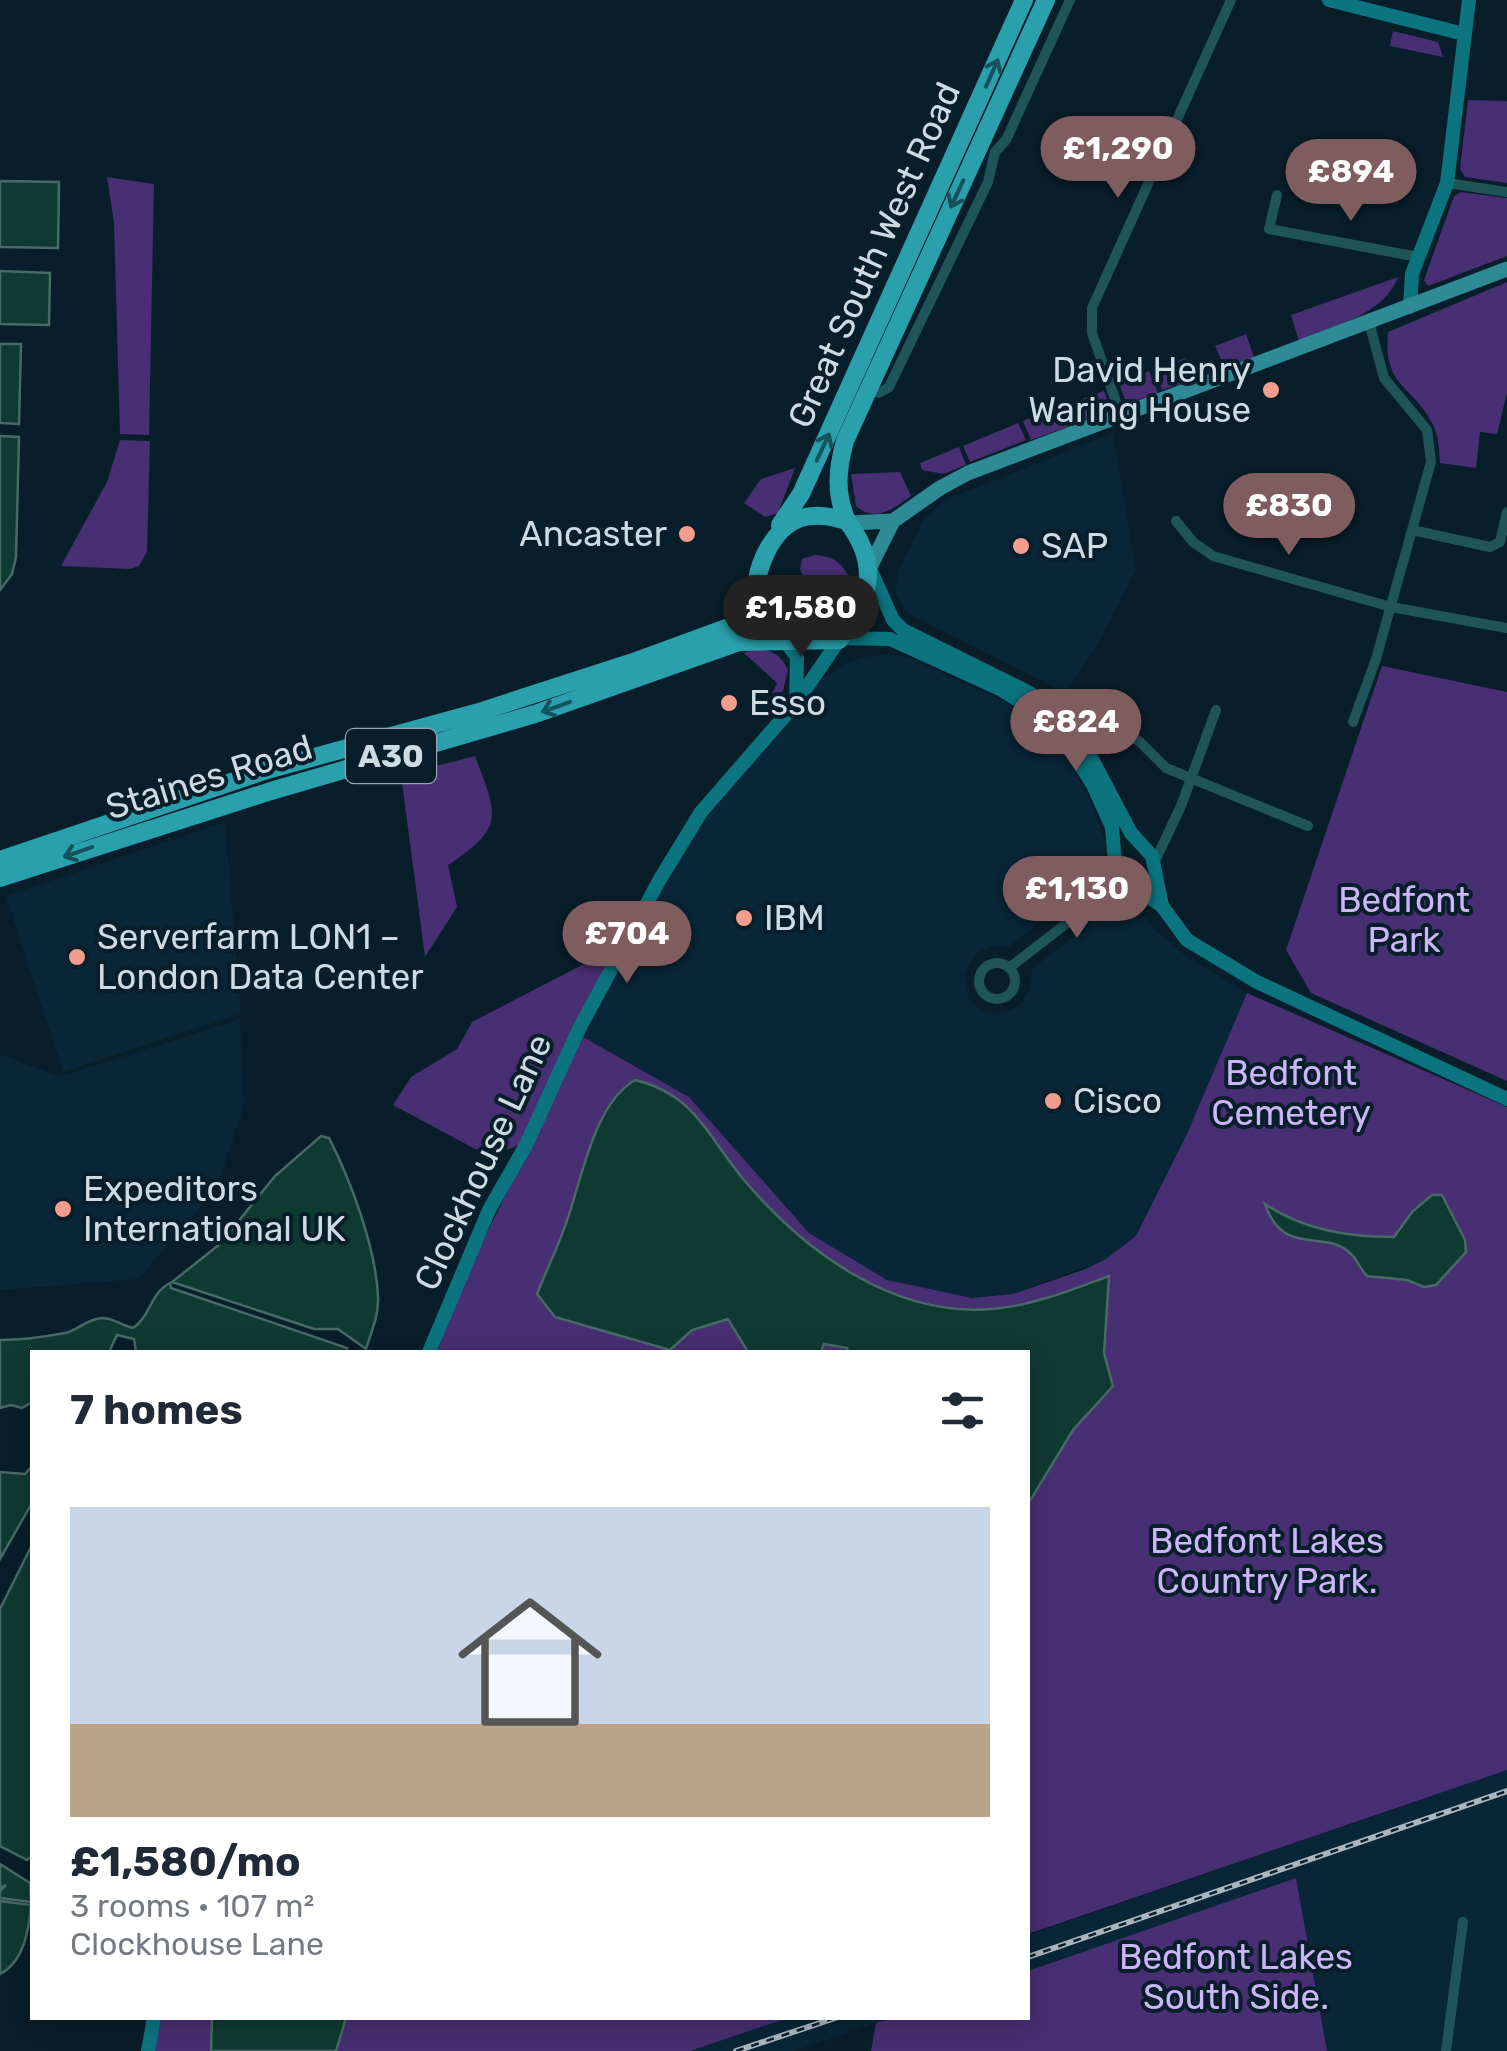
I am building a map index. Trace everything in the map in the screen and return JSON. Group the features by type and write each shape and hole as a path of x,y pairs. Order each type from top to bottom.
{"highway":[{"name":"Great South West Road","path":"780,533 780,523 801,494 1024,0"},
{"name":"Great South West Road","path":"848,522 839,501 839,462 868,388 988,148 1046,0"},
{"path":"821,515 848,522 864,547 871,569 860,602 840,639 784,641 764,617 756,590 760,568 780,533 803,517 821,515"},
{"name":"Staines Road","path":"0,860 266,770 479,712 638,660 729,627 744,614 756,590"},
{"name":"Staines Road","path":"0,878 271,790 535,714 739,642 784,641"}],"main road":[{"path":"871,569 893,521 968,473 1507,269"},
{"path":"848,522 893,521"}],"street":[{"path":"988,148 1006,140 1070,0"},
{"path":"1121,416 1092,334 1092,308 1231,0"},
{"path":"1329,0 1464,34"},
{"path":"1410,308 1409,291 1418,257 1447,182 1469,0"},
{"path":"1447,182 1507,192"},
{"path":"1276,194 1269,229 1418,257"},
{"path":"1353,722 1391,607 1431,462 1428,430 1384,378 1369,322"},
{"path":"1412,530 1490,547 1503,542 1507,512"},
{"path":"1176,521 1193,542 1213,556 1391,607 1507,628"},
{"path":"871,569 893,620 903,630 1002,677 1052,708 1082,740 1141,847 1155,864 1162,906 1187,940 1232,968 1507,1099"},
{"path":"840,639 890,639 1002,690 1030,708 1068,745 1093,786 1112,827 1114,870 1120,882 1136,887 1152,903 1162,906"},
{"name":"Clockhouse Lane","path":"430,1350 489,1210 526,1145 579,1030 660,879 701,812 796,702 840,639"},
{"path":"784,641 798,662 796,702"},
{"path":"1114,708 1112,717 1117,731 1138,741 1166,768 1308,826"},
{"path":"1136,887 1150,879 1216,710"},
{"path":"1116,855 1165,833"},
{"path":"1009,968 1120,882"},
{"path":"1446,2051 1462,1922"},
{"path":"148,2051 154,2020"}],"shaded area":[{"path":"0,181 59,182 58,248 0,247"},
{"path":"0,271 50,273 49,325 0,324"},
{"path":"0,344 21,344 19,424 0,423"},
{"name":"SAP","path":"1113,433 1136,571 1097,645 1066,693 907,613 895,591 898,572 923,521 945,500"},
{"path":"0,436 19,437 16,557 12,574 0,590"},
{"path":"892,654 912,659 1009,704 1050,736 1088,795 1106,843 1104,865 1085,886 1010,946 992,946 977,953 964,974 972,1003 988,1013 1005,1012 1021,1005 1030,989 1032,969 1114,904 1122,902 1135,907 1186,956 1247,993 1187,1134 1136,1236 1106,1259 1013,1294 972,1298 929,1291 887,1280 850,1260 809,1233 689,1097 583,1037 679,836 799,694 845,664 863,657"},
{"path":"225,822 241,1014 63,1072 6,896"},
{"path":"240,1019 244,1106 217,1187 139,1279 0,1290 0,1054 60,1077"},
{"path":"635,1080 673,1096 698,1119 768,1207 795,1232 823,1255 886,1291 955,1309 992,1309 1037,1301 1109,1276 1104,1353 1113,1386 1073,1430 1030,1501 1030,1350 848,1350 824,1344 822,1350 747,1350 728,1319 692,1330 670,1350 555,1317 537,1294 564,1230 601,1120 622,1090"},
{"path":"321,1136 329,1138 345,1173 372,1257 378,1304 366,1349 338,1329 314,1329 172,1282 220,1244 275,1176"},
{"path":"1432,1195 1442,1195 1465,1240 1466,1252 1436,1285 1424,1287 1407,1280 1367,1276 1343,1247 1283,1232 1265,1204 1295,1220 1327,1230 1394,1237 1413,1211"},
{"path":"170,1283 171,1288 346,1350 136,1350 134,1339 117,1335 110,1350 30,1350 30,1403 22,1408 0,1408 0,1340 65,1333 102,1318 133,1328"},
{"path":"30,1468 30,1506 0,1559 0,1472 25,1474"},
{"path":"30,1549 27,1860 0,1846 0,1609"},
{"path":"1507,1770 1507,2051 1327,2051 1296,1879 1030,1970 1030,1934"},
{"path":"0,1864 30,1883 30,1902 0,1898 6,1885 0,1888"},
{"path":"0,1901 30,1905 20,1953 0,1974"},
{"path":"212,2020 345,2020 336,2051 211,2051"},
{"path":"781,2020 885,2020 794,2051 690,2051"}],"green space":[{"path":"1393,31 1438,42 1443,57 1390,46"},
{"path":"1468,100 1507,101 1507,183 1465,177 1460,169"},
{"path":"107,177 154,184 149,435 120,434 114,223"},
{"path":"1461,192 1507,198 1507,256 1428,286 1424,280 1454,196"},
{"path":"1398,277 1391,290 1369,310 1299,341 1291,315"},
{"path":"1507,282 1507,393 1497,434 1480,432 1476,468 1440,463 1432,423 1394,375 1388,332"},
{"path":"1246,334 1254,357 1225,368 1215,346"},
{"path":"1186,358 1195,379 1162,390 1154,369"},
{"path":"1149,371 1158,393 1132,402 1125,399 1119,384"},
{"path":"1104,391 1109,404 1106,413 1031,440 1023,421"},
{"path":"1018,423 1026,440 970,462 963,446"},
{"path":"120,440 150,441 147,552 139,566 130,569 61,566 107,482"},
{"path":"959,447 966,465 943,474 922,470 920,463"},
{"path":"795,468 778,513 765,517 744,503 761,479"},
{"path":"900,472 911,496 877,514 856,506 851,474"},
{"path":"828,557 842,567 852,584 849,597 832,604 813,597 800,569 802,559"},
{"path":"755,648 775,654 788,670 783,691 775,698 771,696 777,683 744,653"},
{"name":"Bedfont Park","path":"1382,666 1507,692 1507,1081 1311,993 1286,950"},
{"path":"475,756 492,807 492,819 480,841 448,865 457,907 425,957 401,775"},
{"path":"622,937 519,1145 494,1155 475,1149 393,1105 411,1077 457,1049 472,1022 584,964 606,939"},
{"name":"Bedfont Lakes Country Park.","path":"1247,993 1507,1107 1507,1770 1030,1933 1030,1350 438,1350 473,1262 583,1037 689,1097 809,1233 887,1280 972,1298 1013,1294 1106,1259 1136,1236 1187,1134"},
{"name":"Bedfont Lakes South Side.","path":"1296,1878 1327,2051 871,2051 876,2023 885,2020 1030,2020 1030,1970"},
{"path":"161,2020 781,2020 690,2051 154,2051"}],"railway":[{"path":"1030,1956 1507,1791"},
{"path":"736,2051 829,2020"}],"place":[{"name":"David Henry Waring House","path":"1271,390"},
{"name":"Ancaster","path":"687,534"},
{"name":"SAP","path":"1021,546"},
{"name":"Esso","path":"729,703"},
{"name":"IBM","path":"744,918"},
{"name":"Serverfarm LON1 – London Data Center","path":"77,957"},
{"name":"Cisco","path":"1053,1101"},
{"name":"Expeditors International UK","path":"63,1209"}],"park label":[{"name":"Bedfont Cemetery","path":"1291,1093"}]}
